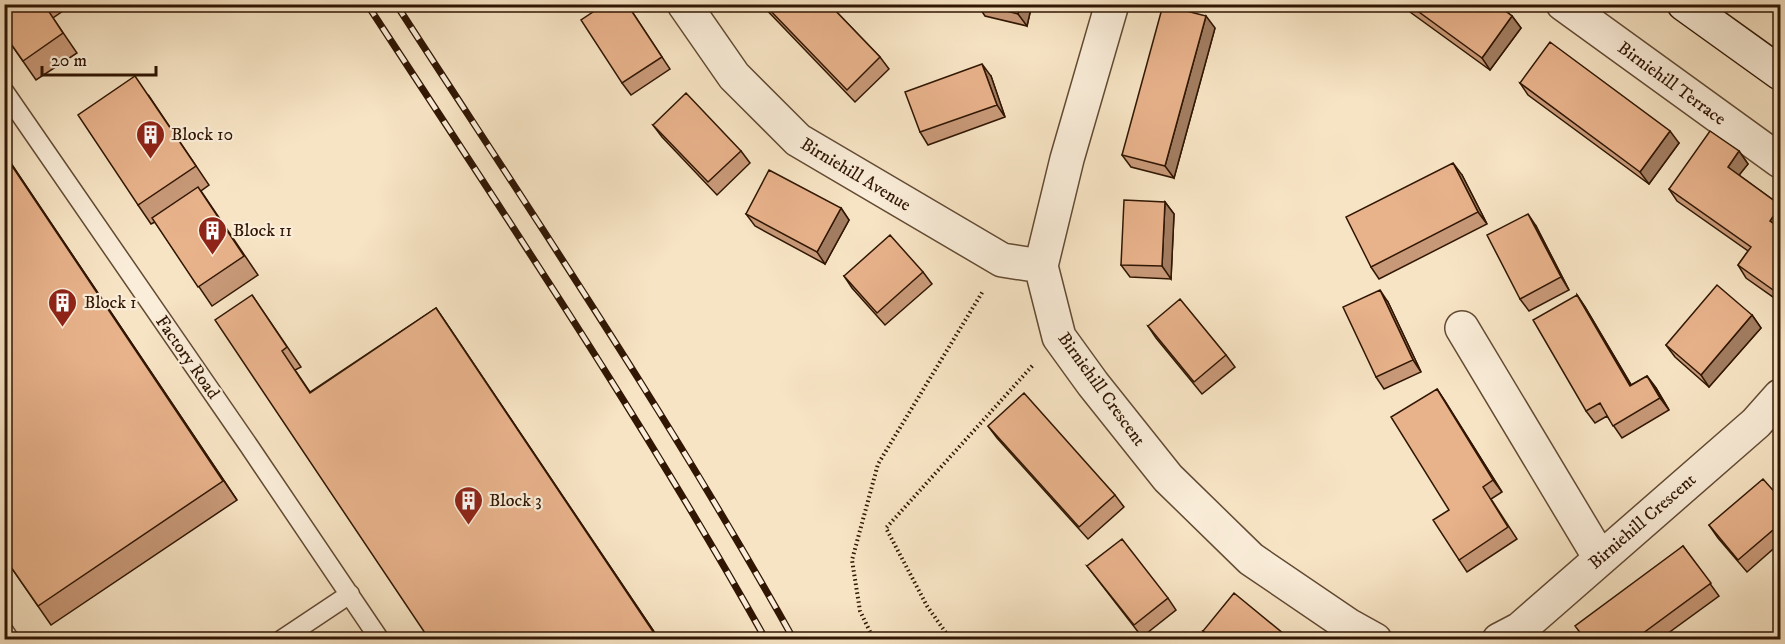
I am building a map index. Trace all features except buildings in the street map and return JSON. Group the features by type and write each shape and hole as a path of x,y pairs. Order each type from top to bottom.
{"street":[{"name":"Birniehill Avenue","path":"684,4 734,76 798,140 1002,260 1041,266"},
{"name":"Birniehill Crescent","path":"1112,4 1067,159 1041,266 1059,337 1093,384 1168,478 1251,559 1348,625 1375,639"},
{"name":"Birniehill Terrace","path":"1563,4 1780,161"},
{"path":"1684,4 1780,73"},
{"path":"1462,328 1600,558"},
{"name":"Birniehill Crescent","path":"1499,639 1520,629 1756,423 1780,396"}],"lane":[{"name":"Factory Road","path":"4,91 380,639"},
{"path":"281,639 350,594"},
{"path":"4,631 10,639"}],"path":[{"path":"874,639 860,611 852,560 878,464 1002,260"},
{"path":"951,639 927,606 886,528 1059,337"}],"railway":[{"path":"367,4 622,398 766,640"},
{"path":"396,4 650,398 794,640"}],"place":[{"name":"Block 10","path":"150,160"},
{"name":"Block 11","path":"212,256"},
{"name":"Block 1","path":"63,328"},
{"name":"Block 3","path":"468,526"}]}
